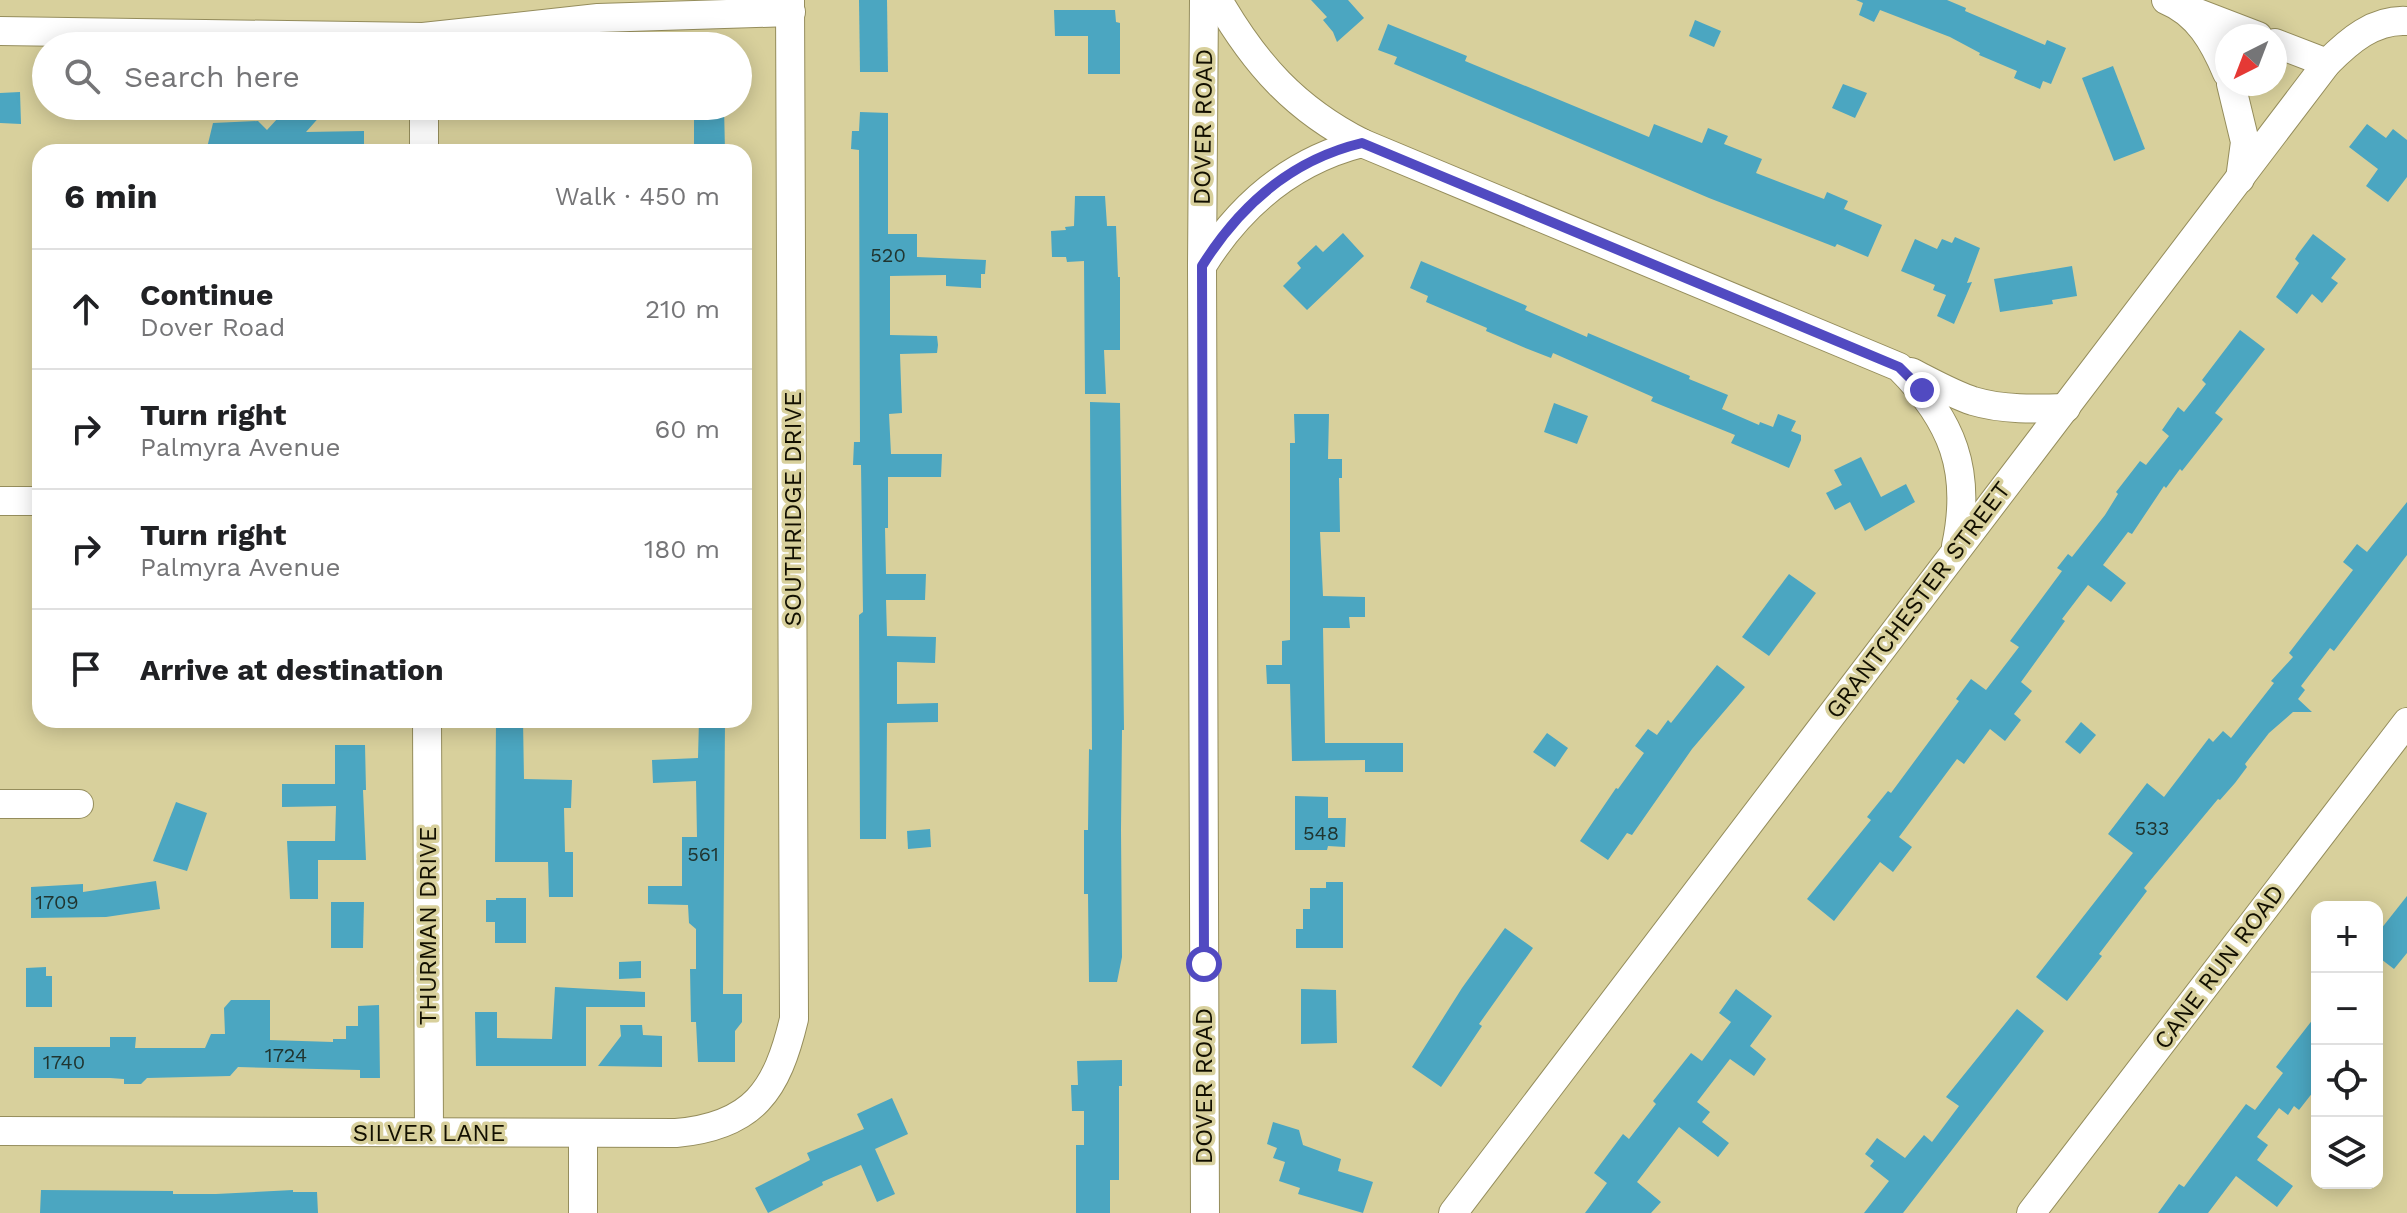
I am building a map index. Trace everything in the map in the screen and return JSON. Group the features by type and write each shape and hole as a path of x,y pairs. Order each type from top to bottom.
{"street":[{"name":"DOVER ROAD","path":"1204,0 1205,1212"},
{"path":"1218,0 1247,46 1278,82 1327,125 1362,143 1899,367 1971,400 2031,409 2066,408"},
{"path":"2174,3 2227,24"},
{"path":"2174,3 2205,29 2215,49"},
{"path":"496,32 598,18 791,6"},
{"name":"SOUTHRIDGE DRIVE","path":"791,6 794,1019"},
{"name":"GRANTCHESTER STREET","path":"1453,1213 2327,63 2348,41 2362,33 2379,25 2407,21"},
{"path":"0,31 39,32"},
{"path":"2287,48 2327,63"},
{"path":"2234,96 2245,142 2240,179"},
{"path":"424,120 424,144"},
{"path":"1202,266 1237,217 1280,179 1313,159 1362,143"},
{"path":"1899,367 1922,390 1935,410 1950,437 1959,466 1963,504 1955,551"},
{"path":"0,501 32,501"},
{"name":"CANE RUN ROAD","path":"2031,1213 2407,722"},
{"name":"THURMAN DRIVE","path":"427,728 429,1132"},
{"path":"0,804 79,804"},
{"name":"SILVER LANE","path":"0,1131 583,1134 700,1131 723,1124 747,1111 769,1087 785,1059 794,1019"},
{"path":"583,1134 583,1213"}],"building":[{"path":"859,0 887,0 888,72 860,72"},
{"path":"1311,0 1348,0 1364,18 1337,42 1323,20 1327,17"},
{"path":"1856,0 1947,0 1966,8 1965,11 2045,45 2047,40 2066,48 2051,84 2043,81 2040,89 2014,78 2017,71 1979,55 1950,37 1880,10 1874,22 1859,15 1863,3"},
{"path":"1054,10 1115,10 1116,22 1120,23 1120,74 1088,74 1088,36 1055,36"},
{"path":"1695,20 1721,31 1714,47 1689,36"},
{"path":"1388,24 1467,56 1465,61 1649,137 1654,124 1702,143 1708,128 1728,136 1724,144 1762,159 1756,173 1824,199 1827,192 1848,201 1844,209 1882,225 1868,257 1709,198 1394,64 1397,57 1378,50"},
{"path":"2113,66 2145,149 2114,161 2082,78"},
{"path":"1843,84 1867,93 1855,118 1832,108"},
{"path":"20,92 21,124 0,123 0,93"},
{"path":"860,112 888,113 888,234 917,234 917,257 986,260 985,274 981,274 981,288 946,286 946,275 890,276 890,335 937,336 938,345 937,353 900,354 902,413 889,414 891,454 942,454 941,477 888,477 886,574 926,574 925,600 886,600 887,636 936,637 935,663 897,662 897,704 938,703 938,722 887,723 886,839 860,839 861,465 853,465 854,442 860,442 859,150 851,149 852,131 859,131"},
{"path":"276,120 317,120 306,132 364,131 364,144 208,144 213,123 258,121 267,130"},
{"path":"694,120 724,120 725,144 694,144"},
{"path":"2367,124 2386,138 2393,129 2407,140 2407,177 2388,202 2366,186 2378,169 2349,147"},
{"path":"1075,196 1105,196 1107,226 1116,226 1120,350 1104,350 1106,394 1085,394 1084,261 1067,262 1066,257 1052,257 1051,231 1074,226"},
{"path":"1343,233 1364,256 1307,310 1283,286 1301,268 1297,263 1316,245 1323,252"},
{"path":"2313,234 2346,259 2331,278 2338,283 2322,303 2312,294 2297,314 2276,297 2299,263 2295,259"},
{"path":"1955,237 1980,248 1967,283 1972,282 1954,324 1937,316 1946,295 1933,290 1935,285 1901,271 1915,239 1937,249 1942,239 1952,243"},
{"path":"1421,261 1527,306 1525,310 1587,337 1588,333 1690,376 1689,379 1728,395 1722,409 1759,425 1760,422 1773,427 1778,414 1796,421 1791,431 1801,435 1801,440 1789,468 1731,443 1735,435 1651,401 1653,397 1553,353 1551,358 1523,347 1426,302 1428,296 1410,288"},
{"path":"2072,266 2077,296 2052,300 2053,304 2000,312 1994,279"},
{"path":"2240,330 2265,349 2215,413 2223,419 2182,471 2180,469 2166,488 2164,486 2132,534 2128,532 2103,565 2126,583 2111,602 2088,585 2021,682 2032,691 2014,714 2021,720 2005,741 1990,729 1964,764 1957,759 1899,837 1912,847 1893,872 1880,862 1834,921 1807,899 1871,820 1867,817 1888,791 1891,793 1959,701 1956,699 1971,679 1986,690 2019,647 2010,641 2062,571 2057,568 2068,554 2072,557 2105,515 2118,494 2116,492 2140,461 2146,465 2169,436 2162,430 2178,407 2184,412 2206,384 2202,380"},
{"path":"1090,402 1120,403 1124,730 1122,957 1117,982 1089,982 1088,894 1084,894 1084,830 1088,830 1089,749 1092,750"},
{"path":"1554,403 1588,416 1577,444 1544,432"},
{"path":"1294,414 1329,414 1328,459 1342,459 1342,478 1339,478 1340,532 1320,532 1323,596 1365,597 1365,617 1349,617 1350,628 1323,628 1325,743 1403,743 1403,772 1365,772 1365,760 1292,761 1290,684 1267,684 1266,665 1282,665 1282,641 1290,640 1290,443 1295,443"},
{"path":"1861,457 1881,497 1906,484 1915,502 1865,531 1850,502 1835,510 1826,493 1842,485 1834,470"},
{"path":"2407,502 2407,555 2334,651 2330,648 2301,686 2305,690 2298,699 2312,712 2293,712 2269,733 2245,764 2247,767 2235,783 2144,888 2147,891 2067,1001 2036,977 2133,853 2108,834 2147,783 2164,797 2209,738 2213,742 2223,731 2231,738 2274,683 2271,681 2293,657 2289,653 2353,570 2343,562 2357,544 2367,552"},
{"path":"1789,574 1816,593 1769,656 1742,637"},
{"path":"1717,665 1745,687 1692,749 1632,835 1627,833 1608,860 1580,841 1644,753 1635,746 1648,729 1657,735 1668,720 1671,723"},
{"path":"2081,722 2096,735 2080,754 2065,742"},
{"path":"496,728 523,728 524,779 572,780 571,808 564,808 565,852 573,852 573,897 549,897 548,862 495,862"},
{"path":"699,728 725,728 723,994 742,994 742,1022 735,1031 735,1062 698,1062 696,1022 691,1022 690,969 696,969 696,929 689,923 688,905 648,904 648,886 682,886 682,837 697,837 696,781 653,783 652,760 698,758"},
{"path":"1547,733 1568,748 1555,767 1533,752"},
{"path":"335,745 365,745 366,860 318,860 318,899 290,899 287,841 335,841 336,806 282,807 282,784 335,784"},
{"path":"1295,796 1328,797 1328,818 1346,818 1345,847 1295,850"},
{"path":"176,802 207,813 187,871 153,861"},
{"path":"930,829 931,847 908,849 907,831"},
{"path":"156,881 160,909 106,917 31,918 31,887 83,884 83,892"},
{"path":"1326,882 1343,882 1343,948 1296,948 1296,929 1303,929 1303,909 1310,909 1310,888 1326,888"},
{"path":"2407,896 2407,953 2394,969 2383,961 2383,926"},
{"path":"526,898 526,943 495,943 495,922 486,922 486,900"},
{"path":"331,902 364,902 363,948 331,948"},
{"path":"1505,928 1533,948 1479,1024 1482,1026 1441,1087 1412,1067"},
{"path":"641,961 641,978 619,979 619,962"},
{"path":"46,967 46,976 52,976 52,1007 26,1007 26,968"},
{"path":"555,987 645,992 645,1007 586,1007 586,1066 476,1066 475,1012 497,1012 497,1038 552,1039"},
{"path":"1301,989 1336,990 1337,1043 1301,1044"},
{"path":"1736,989 1772,1016 1750,1046 1766,1059 1754,1076 1730,1059 1697,1102 1710,1112 1702,1122 1729,1143 1718,1157 1679,1127 1637,1182 1661,1202 1651,1213 1585,1213 1607,1183 1594,1173 1623,1134 1629,1139 1656,1104 1653,1101 1691,1053 1702,1061 1731,1022 1719,1013"},
{"path":"231,1000 270,1000 270,1040 333,1042 333,1039 346,1039 346,1026 358,1026 358,1006 379,1005 380,1078 360,1078 360,1070 238,1067 230,1076 147,1078 141,1084 124,1084 124,1079 110,1078 34,1078 34,1047 110,1047 110,1037 136,1037 135,1048 205,1048 211,1034 225,1034 224,1008"},
{"path":"2017,1009 2044,1031 1903,1213 1864,1213 1889,1181 1870,1166 1874,1161 1865,1154 1877,1138 1905,1158 1924,1135 1932,1142 1959,1106 1946,1097"},
{"path":"2311,1022 2311,1095 2299,1110 2294,1106 2288,1115 2279,1108 2257,1137 2268,1145 2257,1160 2293,1186 2277,1207 2236,1176 2208,1213 2158,1213 2179,1184 2184,1187 2246,1104 2255,1110 2283,1073 2276,1067"},
{"path":"620,1025 642,1025 643,1035 662,1036 662,1067 598,1066 621,1036"},
{"path":"1122,1060 1119,1180 1110,1180 1110,1213 1076,1213 1076,1145 1084,1145 1084,1111 1072,1111 1071,1085 1078,1085 1077,1061"},
{"path":"892,1098 908,1134 875,1149 895,1194 877,1202 861,1165 822,1182 823,1185 768,1213 755,1188 810,1160 807,1153 864,1129 857,1114"},
{"path":"1273,1122 1299,1130 1303,1145 1341,1159 1338,1171 1373,1182 1363,1213 1298,1194 1300,1188 1279,1181 1285,1162 1273,1158 1277,1148 1267,1144"},
{"path":"41,1190 216,1194 293,1190 317,1192 318,1213 40,1213"}],"route":[{"path":"1204,964 1202,266 1221,236 1257,196 1313,159 1362,143 1899,367 1922,390"}]}
